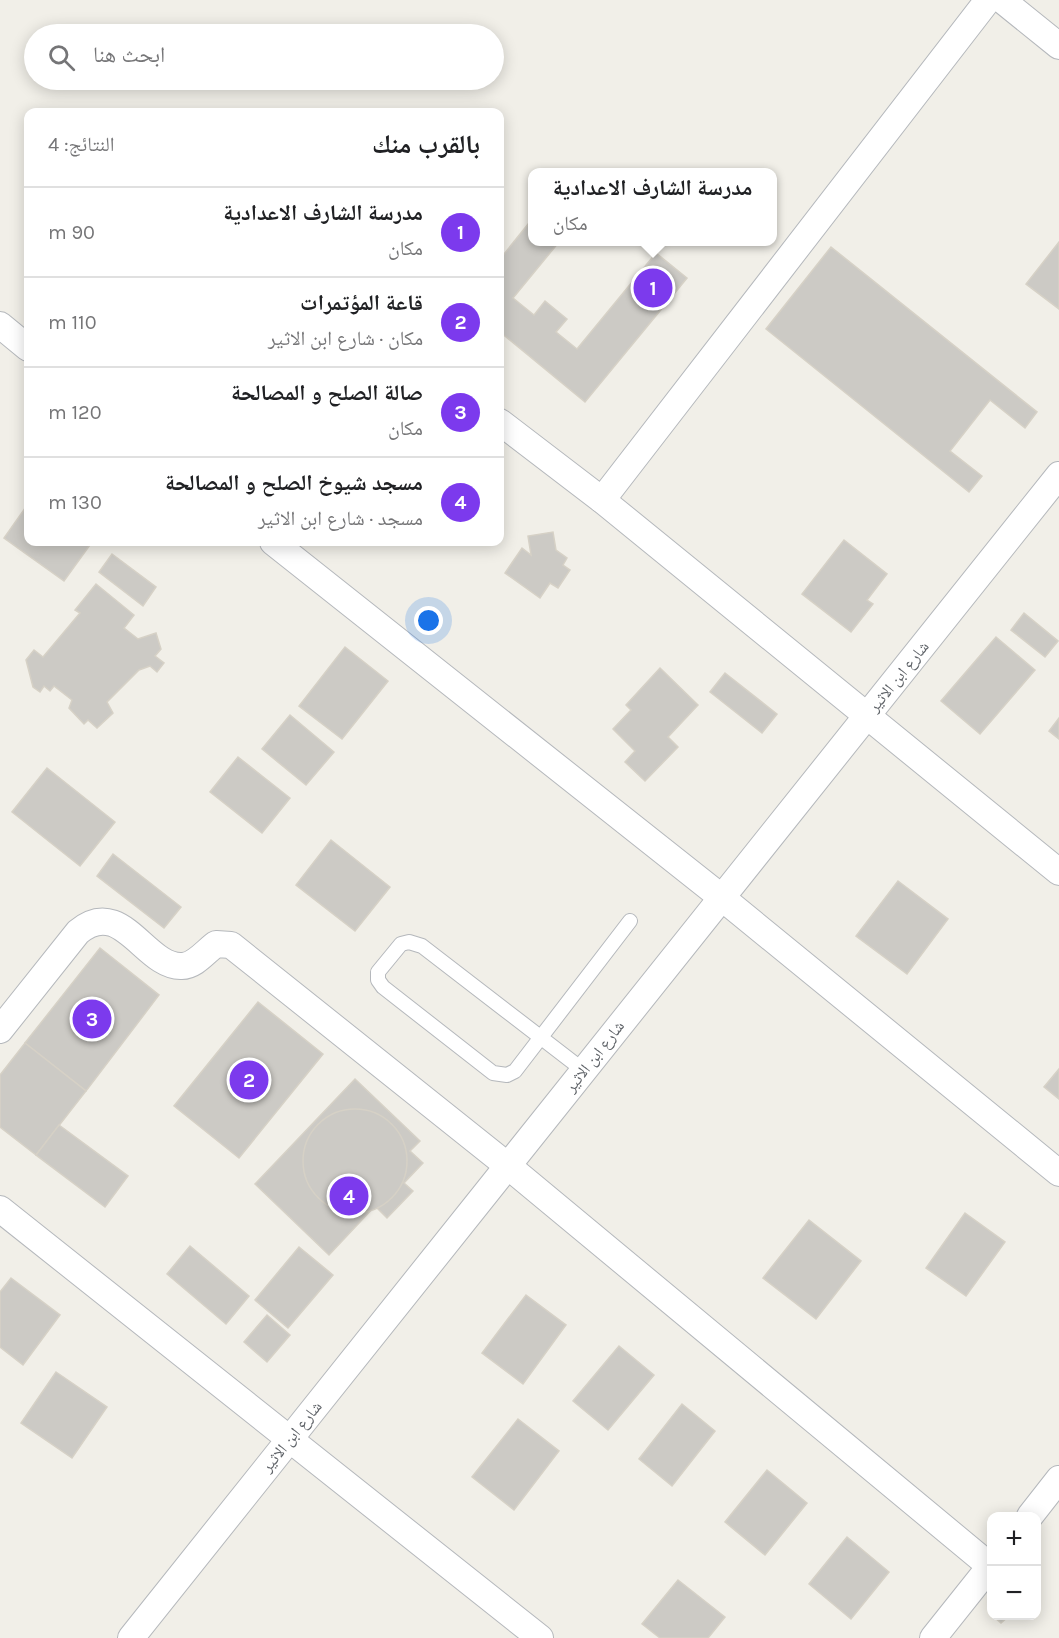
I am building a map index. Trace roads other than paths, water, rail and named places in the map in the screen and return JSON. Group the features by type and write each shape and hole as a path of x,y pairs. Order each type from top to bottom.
{"street":[{"path":"602,500 987,0"},
{"path":"1002,0 1059,46"},
{"path":"0,325 24,345"},
{"path":"504,425 602,500 1059,872"},
{"name":"شارع ابن الاثير","path":"131,1638 1059,475"},
{"path":"278,546 721,897 1059,1173"},
{"path":"0,1030 78,932 90,922 102,920 114,924 168,963 182,966 195,962 216,944 231,945 508,1166 987,1562"},
{"path":"0,1209 540,1638"},
{"path":"1032,1512 1059,1479"},
{"path":"933,1638 990,1566"}],"lane":[{"path":"583,1070 540,1037 416,942 401,944 378,972 382,987 493,1073 507,1075 515,1071 540,1037 630,921"}],"place":[{"name":"مدرسة الشارف الاعدادية","path":"653,288"},
{"name":"صالة الصلح و المصالحة","path":"92,1019"},
{"name":"قاعة المؤتمرات","path":"249,1080"},
{"name":"مسجد شيوخ الصلح و المصالحة","path":"349,1196"}]}
